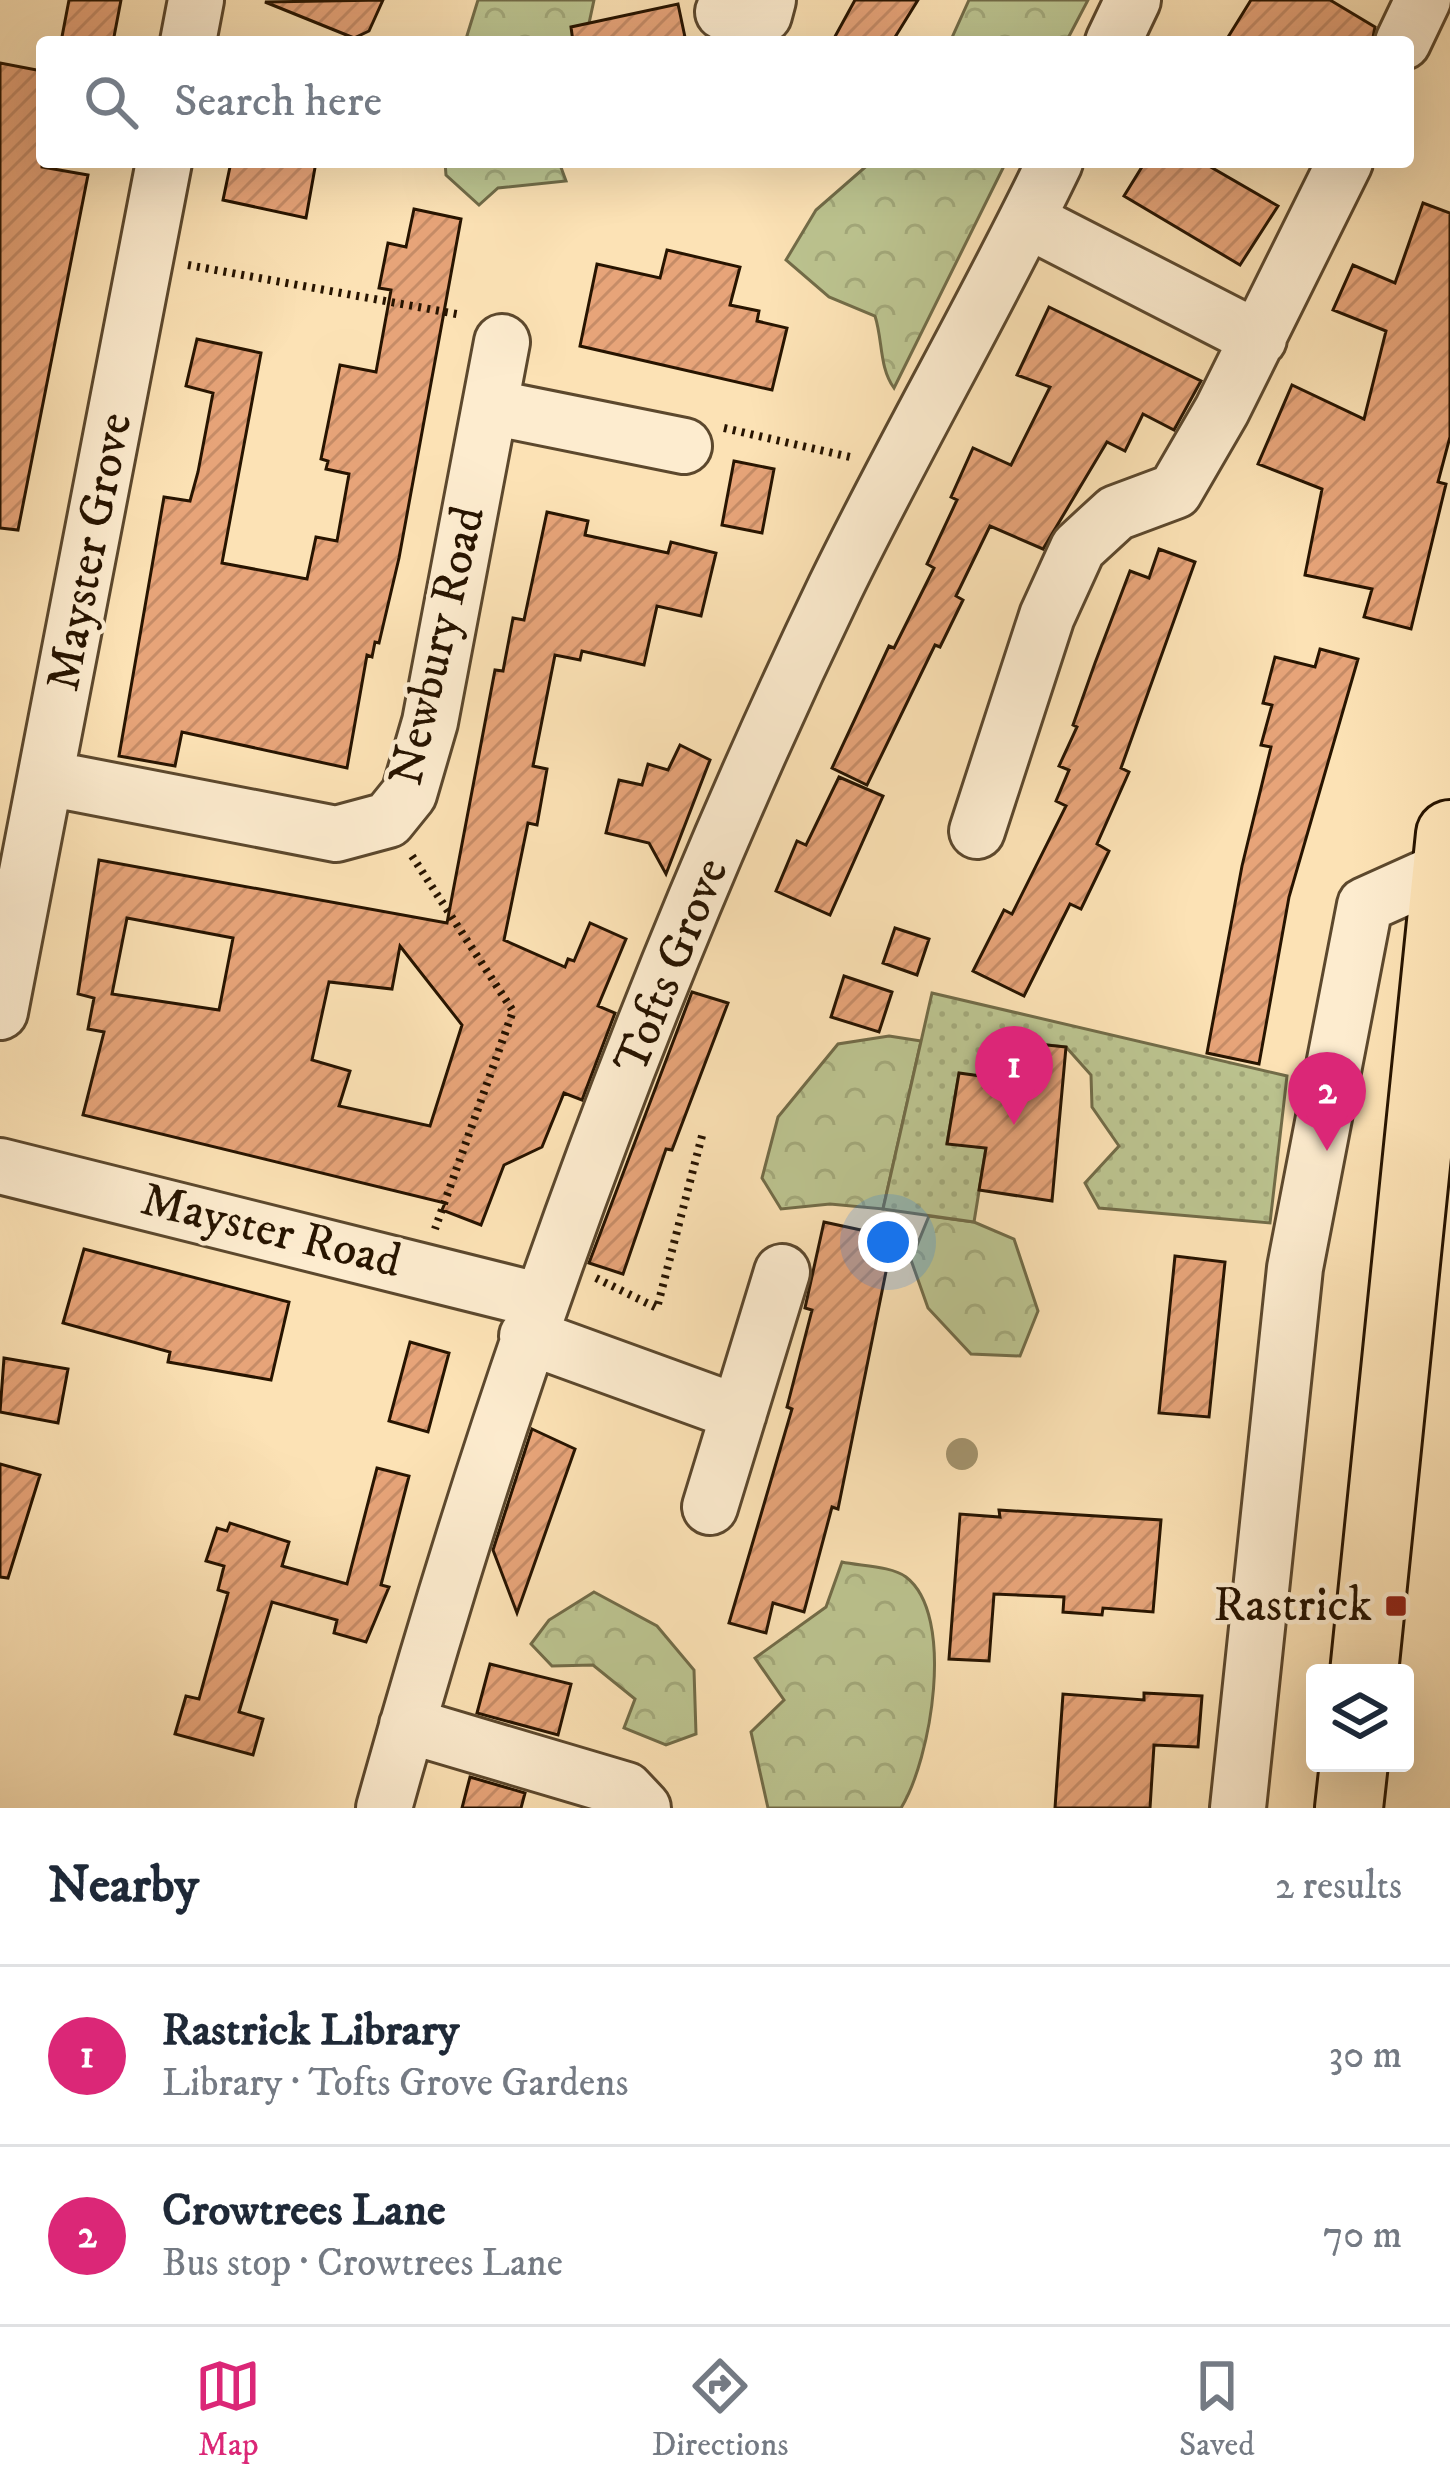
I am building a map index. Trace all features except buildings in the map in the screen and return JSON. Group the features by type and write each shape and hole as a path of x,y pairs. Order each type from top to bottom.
{"main road":[{"path":"1365,1664 1429,1266 1448,851"},
{"path":"1349,1808 1353,1772"}],"street":[{"path":"189,36 196,0"},
{"path":"1116,36 1133,0"},
{"path":"1406,36 1424,0"},
{"name":"Mayster Grove","path":"0,1012 163,168"},
{"name":"Tofts Grove","path":"384,1808 542,1299 673,952 836,587 1052,168"},
{"path":"976,831 1047,616 1078,548 1116,513 1175,490 1259,338 1342,168"},
{"path":"1028,220 1259,338"},
{"name":"Newbury Road","path":"47,778 336,834 388,820 409,794 430,722 502,342"},
{"path":"491,407 700,436"},
{"path":"1238,1808 1294,1268 1365,905 1448,851"},
{"name":"Mayster Road","path":"0,1166 542,1299 739,1413"},
{"path":"710,1507 782,1272"},
{"path":"407,1725 626,1790 643,1808"}],"path":[{"path":"145,257 470,316 502,342"},
{"path":"700,436 844,456"},
{"path":"388,820 513,1011 441,1202 434,1236"},
{"path":"542,1299 657,1308 703,1132"}],"green space":[{"path":"478,0 594,0 586,36 467,36"},
{"path":"969,0 1088,0 1069,36 953,36"},
{"path":"445,168 561,168 566,181 498,188 479,205 446,175"},
{"path":"864,168 1003,168 894,388 875,316 829,297 786,260 816,210"},
{"path":"932,993 1287,1076 1270,1223 1099,1208 1085,1183 1119,1146 1092,1107 1091,1075 1066,1047 1000,1040 995,1078 959,1074 947,1143 986,1148 974,1222 883,1209"},
{"path":"889,1036 921,1041 883,1209 830,1204 781,1209 762,1178 778,1117 838,1044"},
{"path":"929,1216 974,1222 1014,1239 1038,1311 1020,1356 971,1354 928,1308 911,1260"},
{"path":"842,1562 900,1573 921,1596 931,1622 934,1689 921,1757 901,1808 768,1808 751,1732 784,1700 755,1658 826,1607"},
{"path":"594,1592 657,1626 694,1670 696,1734 666,1745 624,1728 635,1699 593,1665 552,1666 531,1644 549,1620"}],"place":[{"name":"Rastrick Library","path":"1014,1125"},
{"name":"Crowtrees Lane","path":"1327,1151"},
{"name":"Rastrick","path":"1396,1606"}]}
